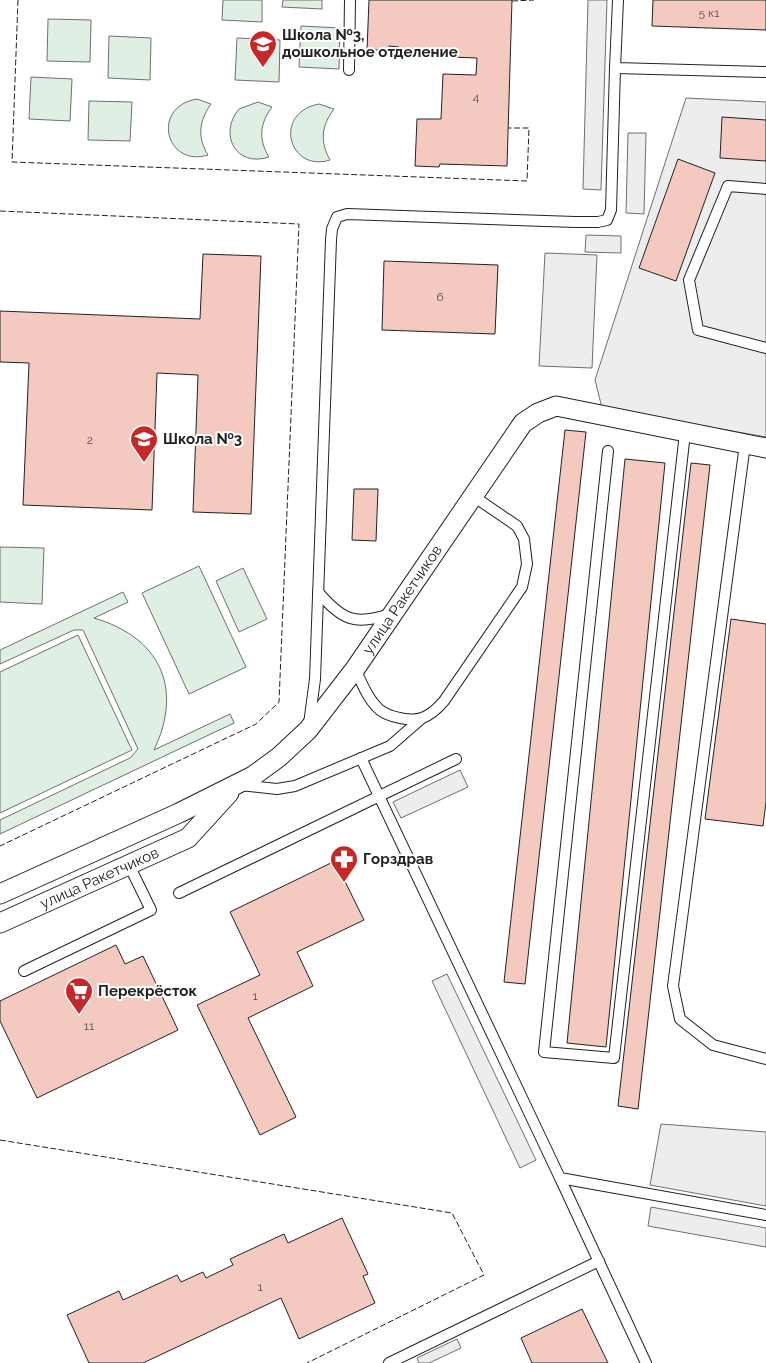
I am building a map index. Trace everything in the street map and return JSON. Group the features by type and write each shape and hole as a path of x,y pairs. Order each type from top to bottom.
{"street":[{"name":"улица Ракетчиков","path":"0,894 236,785 253,776 279,757 308,730 355,670 523,423 538,413 556,406 685,433"},
{"path":"685,433 766,448"},
{"name":"улица Ракетчиков","path":"0,924 188,838 236,785"}],"lane":[{"path":"349,70 350,0"},
{"path":"308,730 314,679 331,240 332,228 336,217 347,214 575,222 607,220 611,210 618,0"},
{"path":"615,68 766,72"},
{"path":"766,189 728,186 688,280 698,330 766,348"},
{"path":"608,451 544,1052 614,1058 685,433"},
{"path":"745,444 673,986 680,1019 713,1045 766,1059"},
{"path":"236,785 286,788 390,746 421,719 434,712 444,701 522,587 527,564 524,539 517,526 472,496"},
{"path":"318,592 331,608 347,618 361,621 394,613"},
{"path":"355,670 366,692 380,710 398,718 421,719"},
{"path":"360,758 646,1363"},
{"path":"179,893 456,759"},
{"path":"24,971 151,910 130,865"},
{"path":"560,1178 766,1215"},
{"path":"389,1363 599,1261"}],"green space":[{"path":"223,0 262,0 262,22 222,20"},
{"path":"283,0 322,0 322,9 282,7"},
{"path":"48,19 91,20 90,62 47,61"},
{"path":"301,26 340,28 339,69 299,67"},
{"path":"109,36 151,38 150,80 108,78"},
{"path":"237,38 280,40 279,82 235,80"},
{"path":"31,77 72,79 70,121 29,119"},
{"path":"197,99 211,104 204,117 201,129 202,142 208,155 194,157 182,153 174,145 169,135 169,124 173,113 182,104"},
{"path":"89,101 132,102 130,141 88,140"},
{"path":"258,102 272,107 265,119 262,131 263,144 269,157 247,158 234,147 230,129 239,109"},
{"path":"319,104 334,109 326,122 323,134 323,140 330,160 316,162 304,158 296,150 292,140 291,129 295,118 304,110"},
{"path":"0,547 44,548 42,604 0,602"},
{"path":"199,566 246,667 189,694 142,593"},
{"path":"243,568 267,619 239,632 216,581"},
{"path":"123,592 128,602 94,618 116,627 135,638 149,652 160,668 165,686 166,705 163,727 154,750 230,714 234,723 0,834 0,820 130,758 138,749 83,630 74,630 0,664 0,650"},
{"path":"78,635 132,750 0,813 0,672"}],"shaded area":[{"path":"588,0 607,0 601,190 583,189"},
{"path":"686,98 766,102 766,437 602,408 595,380"},
{"path":"628,133 646,133 644,214 626,213"},
{"path":"586,235 621,236 621,253 585,252"},
{"path":"545,253 597,255 592,368 539,366"},
{"path":"460,770 468,787 401,818 393,802"},
{"path":"447,974 536,1160 520,1168 432,981"},
{"path":"661,1124 766,1132 766,1206 650,1185"},
{"path":"651,1207 766,1228 766,1247 648,1226"},
{"path":"457,1339 461,1348 429,1363 419,1363 417,1358"}],"building":[{"path":"369,0 512,0 507,166 440,164 439,167 415,166 417,119 441,119 443,74 476,75 477,58 399,55 399,47 389,46 389,50 367,50"},
{"path":"653,0 766,0 766,30 652,26"},
{"path":"722,117 766,120 766,161 720,158"},
{"path":"678,159 715,173 676,281 639,268"},
{"path":"203,254 261,256 251,514 193,512 198,375 157,373 152,510 23,505 29,363 0,362 0,311 200,319"},
{"path":"384,261 498,265 495,334 382,330"},
{"path":"565,430 586,432 525,984 504,982"},
{"path":"625,459 665,463 606,1047 567,1043"},
{"path":"691,463 710,465 638,1109 618,1106"},
{"path":"354,489 378,489 376,541 352,540"},
{"path":"731,619 766,624 766,802 763,826 705,819"},
{"path":"335,861 364,920 297,952 313,986 248,1018 296,1117 260,1135 197,1005 260,975 230,912"},
{"path":"116,945 125,964 143,956 178,1030 37,1098 0,1021 0,1001"},
{"path":"342,1218 368,1274 363,1276 375,1303 299,1339 281,1298 143,1363 89,1363 67,1315 119,1291 123,1300 177,1275 181,1282 203,1272 206,1278 233,1265 230,1259 284,1234 288,1243"},
{"path":"582,1309 608,1363 532,1363 521,1338"}],"fence":[{"path":"18,0 12,162 527,181 529,128 508,128"},
{"path":"512,1 534,0"},
{"path":"0,211 299,224 279,702 256,724 0,846"},
{"path":"0,1140 452,1213 484,1275 307,1363"}],"place":[{"name":"Школа №3, дошкольное отделение","path":"263,68"},
{"name":"Школа №3","path":"144,463"},
{"name":"Горздрав","path":"344,883"},
{"name":"Перекрёсток","path":"79,1015"}]}
